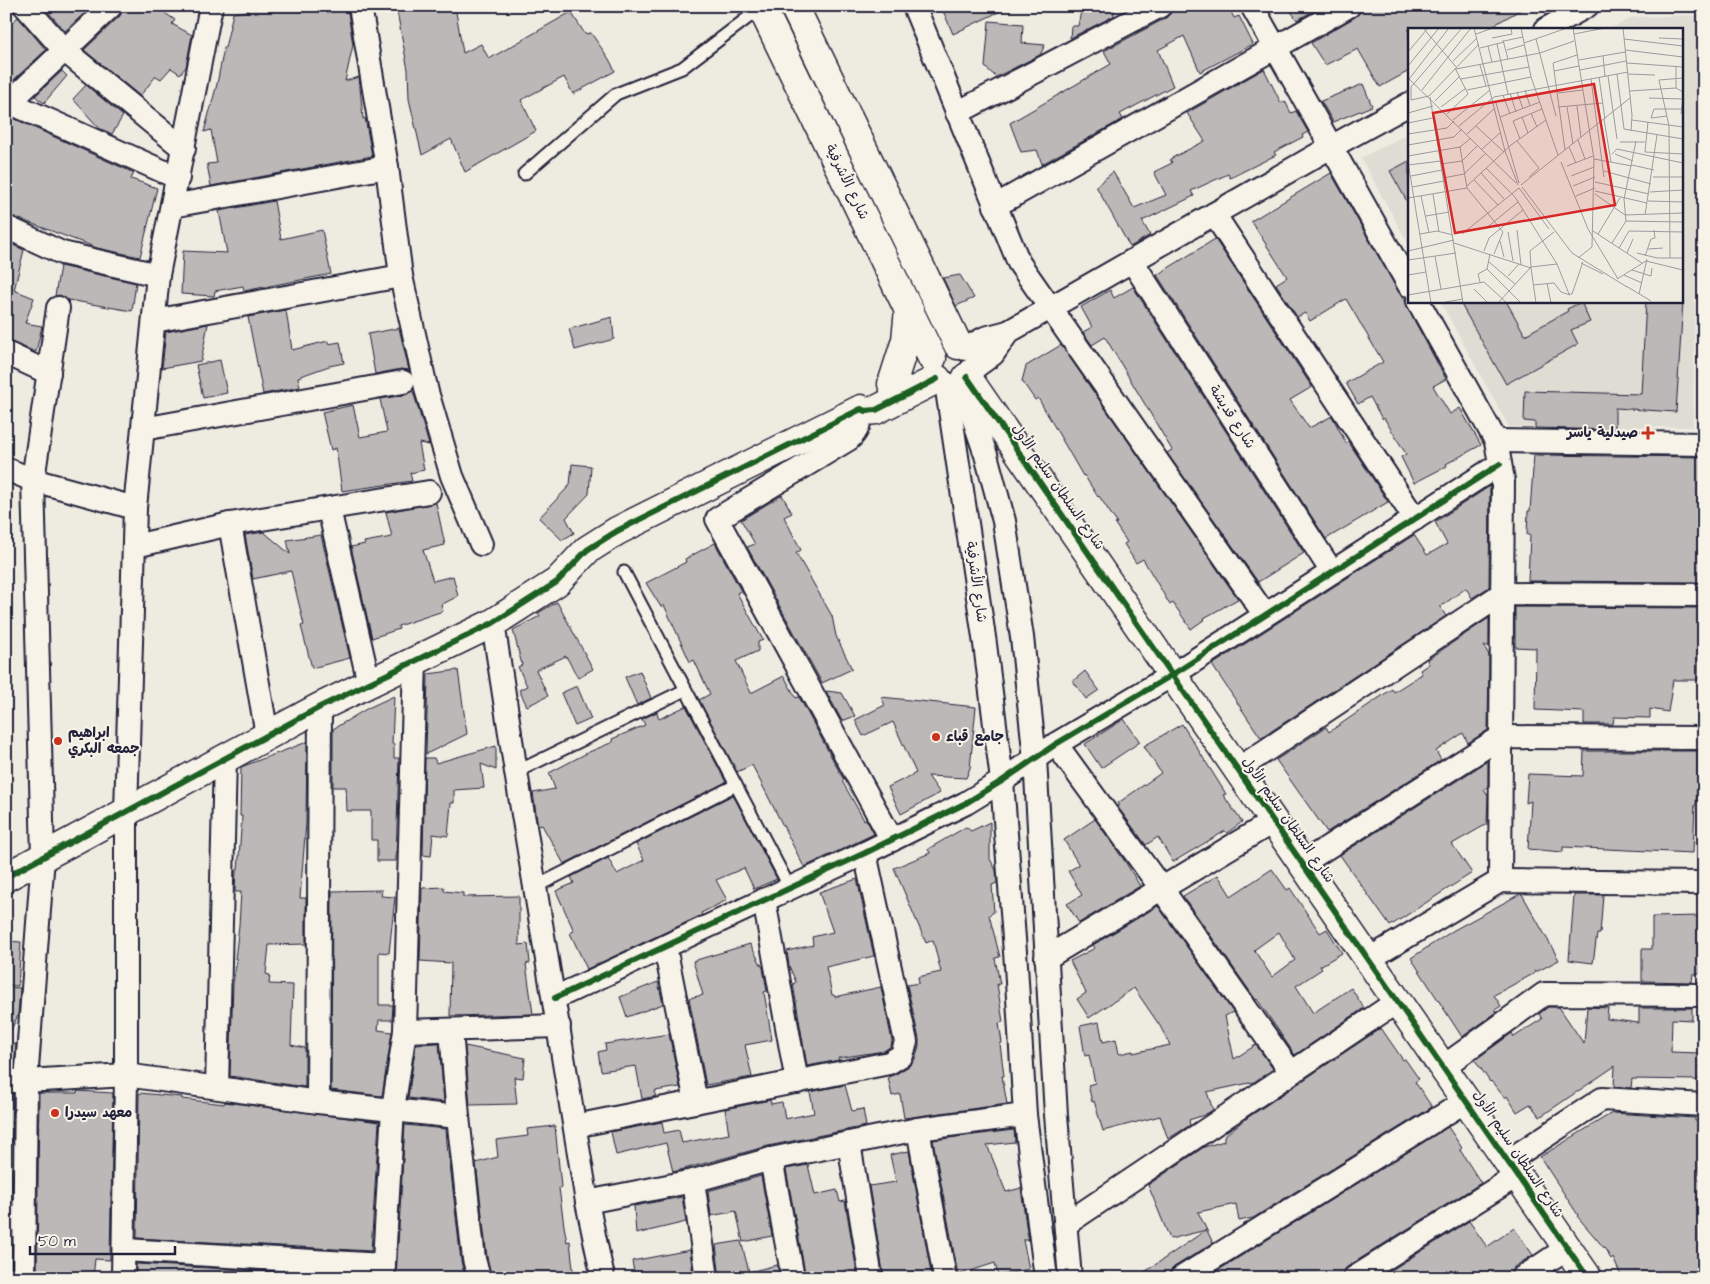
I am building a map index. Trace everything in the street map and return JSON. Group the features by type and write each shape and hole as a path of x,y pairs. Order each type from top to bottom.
{"street":[{"path":"25,6 64,50 184,149"},
{"path":"111,6 8,102 178,178"},
{"path":"123,1278 126,1075 126,812 135,508 158,275 211,6"},
{"path":"360,6 387,167 401,276 426,392 452,476 481,544"},
{"name":"شارع الأشرفية","path":"794,6 952,368 986,455 1004,521 1022,637 1035,759 1056,1115 1070,1278"},
{"path":"914,6 1019,263 1265,615"},
{"path":"957,113 1160,6"},
{"path":"1252,6 1408,283"},
{"path":"995,206 1349,6"},
{"path":"1548,28 1587,6"},
{"name":"شارع الأشرفية","path":"762,7 909,310 952,368 1002,781 1025,1115 1046,1278"},
{"path":"861,409 865,412 876,410 952,368 985,338 1008,332 1408,105"},
{"path":"172,206 387,167"},
{"path":"1214,214 1414,519"},
{"path":"6,227 62,253 158,275"},
{"name":"شارع قديشة","path":"1132,261 1332,572"},
{"path":"154,320 401,276"},
{"path":"1419,302 1496,441 1503,480 1500,881"},
{"path":"24,1278 16,1081 43,857 33,480 58,308"},
{"path":"892,384 905,347 909,310"},
{"path":"6,353 49,373"},
{"path":"892,840 717,519 849,440 856,433 860,424 864,400 892,384 952,368"},
{"name":"شارع السلطان سليم الأول","path":"952,368 1238,769 1588,1278"},
{"path":"143,429 403,382"},
{"path":"6,877 320,706 493,623 557,582 586,550 602,539 861,409"},
{"path":"1496,441 1704,444"},
{"path":"554,998 865,853 966,803 1056,744 1172,675 1500,464"},
{"path":"6,469 33,480 135,508"},
{"path":"135,546 230,524 429,492"},
{"path":"329,508 368,683"},
{"path":"230,524 267,736"},
{"path":"1238,769 1502,594 1704,595"},
{"path":"493,623 587,1202 602,1278"},
{"path":"124,1250 383,1271 393,1110 405,1031 415,660"},
{"path":"318,1102 320,706"},
{"path":"1303,863 1501,737 1704,738"},
{"path":"1056,744 1291,1072"},
{"path":"217,1087 225,758"},
{"path":"1046,958 1274,821"},
{"path":"575,1126 889,1063 902,1055 906,1042 865,853"},
{"path":"1369,959 1500,881 1704,883"},
{"path":"764,900 797,1082"},
{"path":"665,946 696,1102"},
{"path":"1443,1067 1544,994 1704,995"},
{"path":"1066,1224 1398,1001"},
{"path":"405,1031 559,1026"},
{"path":"451,1030 458,1117 474,1260 479,1278"},
{"path":"16,1081 126,1075 318,1102 458,1117"},
{"path":"1354,1278 1513,1168 1602,1099 1704,1106"},
{"path":"1181,1278 1466,1101"},
{"path":"587,1202 693,1181 771,1159 918,1129 1025,1115"},
{"path":"918,1129 945,1278"},
{"path":"849,1143 871,1278"},
{"path":"771,1159 793,1278"},
{"path":"693,1181 707,1278"},
{"path":"1522,1278 1567,1248"}],"lane":[{"path":"524,174 616,94 682,68 762,7"},
{"path":"624,572 790,888"},
{"path":"516,772 685,690"},
{"path":"535,887 736,785"}],"shaded area":[{"path":"1699,15 1693,427 1509,427 1441,302 1682,302 1682,28 1612,28 1633,17"},
{"path":"1408,134 1408,243 1361,158"}],"building":[{"path":"43,6 92,6 65,31"},
{"path":"124,6 155,6 175,20 172,24 192,35 186,67 180,74 171,68 161,79 156,76 140,96 84,50 120,16"},
{"path":"246,6 347,6 353,45 345,81 359,77 363,119 365,118 372,156 211,186 207,164 217,163 211,130 204,132 233,13 248,11"},
{"path":"396,6 455,6 463,53 481,44 489,59 571,12 585,34 591,33 615,71 573,94 564,77 521,100 536,131 465,172 451,139 422,155 409,99 408,70"},
{"path":"941,6 1011,6 953,34"},
{"path":"1082,6 1114,6 1114,16 1070,38 1071,26 1078,26"},
{"path":"1173,6 1228,6 1234,18 1239,16 1253,44 1200,72 1184,36 1158,50 1173,86 1120,114 1123,119 1042,164 1037,150 1021,152 1010,123 1111,64 1104,51 1166,18 1171,13"},
{"path":"1287,6 1322,6 1297,20"},
{"path":"1362,6 1527,6 1489,28 1408,28 1408,72 1380,87 1358,49 1325,65 1311,43 1355,17 1360,12"},
{"path":"18,17 46,50 6,87 6,28"},
{"path":"989,21 1023,24 1022,43 1045,45 1040,55 996,77 985,67"},
{"path":"1264,69 1281,103 1285,101 1291,113 1296,111 1308,132 1302,135 1303,137 1274,152 1276,155 1230,178 1228,174 1191,191 1194,196 1142,221 1150,235 1130,247 1096,186 1113,172 1134,208 1166,195 1154,172 1172,163 1170,159 1205,141 1187,113"},
{"path":"62,71 67,76 44,103 35,96"},
{"path":"1363,84 1372,106 1333,122 1321,101"},
{"path":"86,85 123,116 112,134 99,128 73,99"},
{"path":"6,115 134,173 131,179 157,188 140,257 97,248 6,214"},
{"path":"1408,162 1408,203 1390,171"},
{"path":"1331,173 1398,291 1405,300 1446,379 1433,386 1450,414 1460,408 1481,445 1414,483 1401,457 1406,454 1384,418 1382,419 1370,397 1358,404 1346,383 1383,362 1346,299 1310,321 1305,313 1297,317 1276,284 1287,277 1251,221"},
{"path":"274,201 281,239 322,230 331,274 244,291 243,286 215,291 214,296 181,294 183,251 227,253 219,211"},
{"path":"1215,239 1312,387 1290,400 1309,428 1332,416 1346,443 1348,441 1388,502 1326,539 1157,275"},
{"path":"6,242 24,250 14,290 34,298 25,323 42,326 36,352 6,340"},
{"path":"60,266 136,283 132,311 68,300 60,295 55,296"},
{"path":"960,275 974,298 956,306 943,278"},
{"path":"1133,287 1304,553 1258,582 1167,453 1172,450 1105,337 1092,345 1083,332 1092,327 1081,307 1110,290 1114,298"},
{"path":"1683,301 1676,412 1615,408 1615,430 1535,428 1535,422 1524,421 1525,391 1641,394 1646,302"},
{"path":"1460,302 1507,302 1525,335 1581,302 1590,322 1571,330 1578,344 1506,384"},
{"path":"286,310 292,350 328,341 328,344 340,342 344,363 298,377 300,387 263,394 248,317"},
{"path":"612,317 614,339 575,350 569,329"},
{"path":"208,324 201,361 162,368 166,332"},
{"path":"399,328 409,370 401,369 375,374 368,334"},
{"path":"1061,345 1238,599 1204,618 1191,629 1173,603 1170,605 1143,559 1136,563 1124,544 1127,542 1115,524 1117,523 1083,476 1038,398 1035,400 1022,381 1026,366"},
{"path":"220,360 227,393 203,398 196,365"},
{"path":"413,391 429,445 419,443 424,470 410,473 412,481 342,491 336,448 331,450 322,412 353,405 360,437 387,432 380,399 405,395"},
{"path":"1534,455 1704,457 1702,574 1700,574 1700,582 1528,581 1530,535 1527,535 1528,511 1530,511"},
{"path":"572,464 591,466 589,494 566,518 574,533 562,540 539,518 570,485"},
{"path":"1490,486 1489,587 1472,598 1466,588 1440,607 1446,616 1261,738 1212,665 1414,535 1427,555 1447,544 1435,522"},
{"path":"782,495 792,513 784,517 801,550 796,553 832,616 836,636 852,669 822,683 747,547 755,544 741,520"},
{"path":"436,503 445,545 423,550 433,581 453,576 458,596 441,605 443,611 398,626 399,629 372,638 351,547 365,544 364,542 392,537 386,512"},
{"path":"264,532 290,554 287,540 321,535 350,658 312,668 301,626 304,625 291,571 253,579 245,535"},
{"path":"715,543 741,591 737,593 763,640 758,642 758,651 736,661 751,693 784,676 796,698 799,697 844,780 842,781 874,834 804,867 752,765 737,772 699,700 710,694 694,660 690,662 664,605 661,607 646,583 686,562 685,559"},
{"path":"557,602 593,669 578,678 566,656 536,670 548,696 527,706 519,690 527,686 518,667 522,665 513,630 540,616 538,613"},
{"path":"1515,607 1699,608 1698,680 1673,680 1668,712 1650,709 1650,718 1614,717 1613,724 1584,724 1584,712 1535,710 1536,648 1515,647"},
{"path":"1489,618 1489,646 1484,646 1489,655 1488,730 1468,743 1463,733 1436,751 1441,760 1327,832 1276,760 1326,727 1329,732 1392,689 1394,692 1422,674 1420,670 1429,664 1427,660"},
{"path":"458,670 467,734 426,754 428,674"},
{"path":"640,671 651,698 637,705 625,677"},
{"path":"1085,671 1099,690 1086,699 1073,681"},
{"path":"577,686 591,719 575,726 561,693"},
{"path":"826,691 842,693 855,716 842,721"},
{"path":"394,696 392,744 394,744 394,758 399,758 396,861 377,861 377,840 371,840 371,811 347,811 346,787 333,787 333,729 368,708"},
{"name":"جامع قباء","path":"881,697 976,707 970,768 966,778 928,776 940,793 901,814 888,787 916,773 893,722 863,736 855,720 885,705"},
{"path":"686,706 726,782 564,864 542,825 538,826 533,793 555,789 549,773 613,742 612,739 645,725 642,719 657,712 659,719"},
{"path":"1124,719 1140,742 1101,768 1085,744"},
{"path":"1182,724 1226,794 1223,795 1242,822 1227,833 1225,831 1173,862 1158,837 1146,845 1117,806 1120,805 1118,803 1161,773 1144,746"},
{"path":"307,742 306,823 300,898 306,898 306,944 269,945 266,974 270,975 269,984 293,985 291,1045 305,1048 305,1087 230,1076 233,983 237,959 235,959 241,892 235,892 242,816 240,816 241,767"},
{"path":"496,746 496,770 481,764 484,788 454,790 454,803 451,803 448,836 433,834 431,856 423,855 425,758 434,758 436,763"},
{"path":"1584,751 1698,751 1693,853 1563,847 1563,852 1528,849 1531,801 1526,803 1528,774 1583,776"},
{"path":"1488,761 1488,787 1484,789 1488,795 1487,824 1452,844 1472,873 1390,926 1340,855"},
{"path":"733,795 777,879 754,889 744,868 716,880 727,900 701,913 702,915 587,969 570,933 574,931 556,891 574,883 571,877 608,858 617,874 644,860 636,844"},
{"path":"1095,819 1140,886 1079,923 1067,904 1082,895 1068,871 1079,865 1064,840"},
{"path":"990,822 990,859 996,870 997,883 992,885 994,912 989,915 1000,957 995,958 1000,984 997,984 1003,1022 999,1023 1002,1043 1000,1044 1004,1076 1002,1076 1007,1104 904,1118 900,1094 892,1096 888,1077 909,1066 915,1059 919,1046 907,985 919,983 918,977 941,972 933,940 926,943 894,868 930,853 928,849 966,827 971,831"},
{"path":"1272,869 1287,890 1290,888 1320,933 1327,929 1342,953 1320,966 1322,969 1296,986 1313,1013 1351,988 1364,1008 1295,1055 1183,896 1218,875 1231,896","holes":["1279,932 1295,960 1272,977 1254,950"]},
{"path":"857,879 874,956 826,967 832,995 835,997 881,987 892,1041 891,1046 884,1051 838,1058 839,1060 807,1066 793,984 796,982 789,966 787,951 813,945 812,937 833,932 819,892"},
{"path":"444,887 444,891 463,893 463,897 519,896 519,945 528,944 530,963 526,964 533,1014 450,1016 451,963 420,961 422,888"},
{"path":"382,890 381,896 395,897 389,953 379,952 379,1005 393,1005 392,1020 379,1020 378,1030 392,1032 382,1096 331,1090 332,891"},
{"path":"1522,894 1559,960 1538,971 1534,971 1535,973 1494,995 1501,1006 1495,1010 1497,1012 1462,1037 1411,958 1454,930"},
{"path":"1574,895 1603,895 1600,934 1597,934 1593,963 1569,960"},
{"path":"1158,906 1233,1012 1225,1016 1234,1059 1256,1045 1273,1069 1254,1082 1207,1092 1213,1110 1189,1120 1190,1125 1168,1139 1160,1116 1103,1131 1088,1085 1095,1083 1089,1055 1085,1056 1080,1026 1099,1022 1103,1042 1116,1039 1119,1054 1170,1045 1160,1026 1134,988 1089,1018 1077,999 1086,993 1070,961 1095,948 1093,945"},
{"path":"1701,916 1700,974 1693,974 1692,982 1642,981 1642,949 1652,949 1652,917"},
{"path":"6,941 21,942 18,986 6,985"},
{"path":"750,944 763,968 767,991 764,992 772,1040 745,1045 752,1077 706,1085 689,998 703,995 693,961"},
{"path":"658,982 663,1004 627,1017 620,997"},
{"path":"6,987 20,988 18,1015 6,1041"},
{"path":"1548,1007 1559,1007 1584,1044 1587,1007 1608,1008 1607,1019 1639,1023 1639,1008 1692,1008 1692,1020 1672,1019 1671,1052 1700,1053 1699,1080 1632,1079 1631,1088 1614,1087 1615,1066 1540,1117 1530,1104 1517,1112 1507,1096 1505,1098 1490,1082 1475,1060 1512,1033 1514,1037 1542,1019 1539,1014"},
{"path":"1381,1028 1419,1079 1415,1082 1432,1107 1253,1218 1239,1221 1236,1204 1198,1212 1213,1243 1174,1267 1170,1271 1168,1278 1136,1278 1206,1230 1170,1239 1148,1185 1204,1147 1224,1141 1224,1136 1244,1120"},
{"path":"669,1034 680,1087 655,1091 656,1096 642,1099 636,1066 601,1071 598,1052 606,1050 605,1044"},
{"path":"439,1043 444,1102 408,1098 416,1044"},
{"path":"6,1044 16,1044 14,1068 6,1068"},
{"path":"465,1046 525,1058 523,1078 514,1077 517,1104 470,1105"},
{"path":"845,1085 852,1111 863,1109 866,1126 768,1146 673,1172 666,1143 616,1155 611,1132 662,1122 664,1133 679,1130 682,1143 729,1134 725,1109 770,1100 771,1104 782,1102 785,1119 814,1113 810,1092"},
{"path":"77,1091 113,1093 110,1260 95,1259 93,1278 37,1278 39,1093 77,1093"},
{"path":"139,1093 379,1122 371,1251 137,1238"},
{"path":"6,1094 13,1094 12,1142 6,1141"},
{"path":"1612,1113 1695,1118 1695,1121 1701,1121 1698,1179 1701,1179 1698,1278 1622,1278 1613,1258 1611,1259 1577,1216 1540,1157"},
{"path":"405,1125 446,1129 461,1261 465,1278 396,1278"},
{"path":"555,1126 561,1187 559,1188 567,1242 570,1241 574,1278 492,1278 487,1257 476,1163 498,1157 496,1140 528,1136 527,1129"},
{"path":"1448,1127 1481,1183 1347,1267 1343,1271 1341,1278 1206,1278"},
{"path":"1014,1130 1015,1142 987,1145 1006,1192 1021,1188 1028,1240 1023,1240 1029,1269 998,1276 995,1263 958,1275 933,1140"},
{"path":"909,1151 932,1278 884,1278 869,1186 896,1182 890,1155"},
{"path":"808,1165 815,1195 837,1190 840,1202 845,1201 858,1278 806,1278 786,1169"},
{"path":"6,1172 12,1172 11,1277 6,1277"},
{"path":"761,1176 772,1236 743,1242 736,1211 711,1216 708,1191"},
{"path":"682,1197 686,1222 636,1234 634,1206"},
{"path":"1469,1221 1487,1247 1514,1228 1533,1255 1514,1267 1509,1278 1379,1278"},
{"path":"741,1241 749,1272 777,1265 780,1278 720,1278 716,1245"},
{"path":"690,1250 693,1275 681,1278 635,1278 632,1261"},
{"path":"136,1264 370,1277 370,1278 136,1278"}],"cycle path":[{"path":"967,377 1588,1278"},
{"path":"6,877 320,707 493,623 557,582 587,550 617,531 861,409 865,411 876,410 937,379"},
{"path":"555,998 865,853 966,803 1056,744 1172,675 1500,464"}],"place":[{"name":"صيدلية ياسر","path":"1648,433"},
{"name":"جامع قباء","path":"936,737"},
{"name":"ابراهيم جمعه البكري","path":"58,741"},
{"name":"معهد سيدرا","path":"55,1113"}]}
